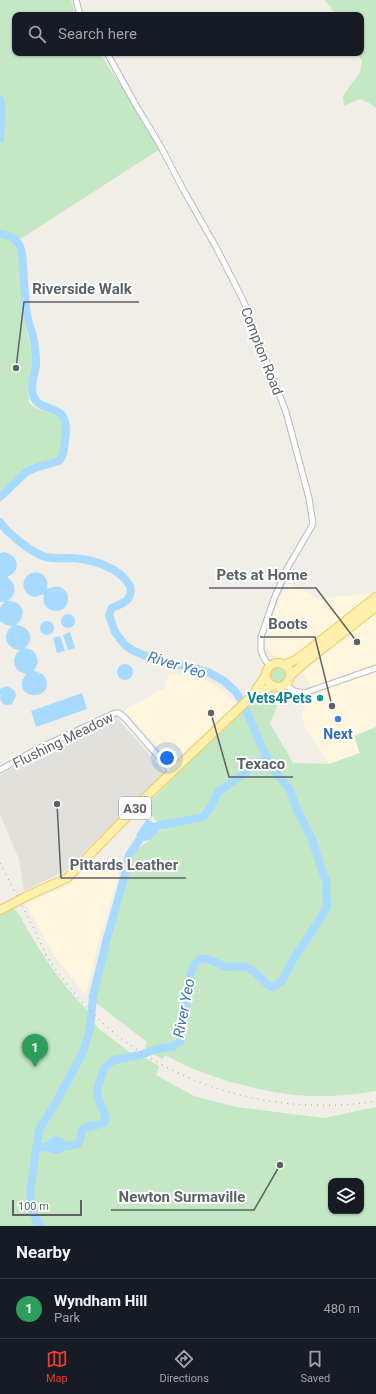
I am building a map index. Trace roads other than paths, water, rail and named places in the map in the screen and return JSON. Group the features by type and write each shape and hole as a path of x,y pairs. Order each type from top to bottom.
{"main road":[{"path":"285,684 290,676 308,660 373,607 376,597"},
{"path":"284,665 295,660 373,607"},
{"path":"270,666 277,663 284,665 289,670 290,676"},
{"name":"A30","path":"251,697 266,675 266,672 270,666"},
{"path":"266,675 268,681 273,686"},
{"name":"A30","path":"0,910 67,878 115,828 237,709 251,697 273,686 279,687 285,684"}],"street":[{"path":"76,0 79,12"},
{"name":"Compton Road","path":"109,56 160,145 216,247 244,302 286,412 309,498 312,524 288,567 274,599 261,637 261,651 270,666"},
{"path":"285,684 294,691 304,693 376,668"},
{"name":"Flushing Meadow","path":"0,770 37,749 115,713 119,713 172,772"}],"water":[{"path":"4,552 13,556 17,564 12,575 7,577 13,583 14,593 13,596 7,601 17,603 22,609 22,617 16,625 28,630 30,634 30,641 25,648 32,650 36,654 38,662 34,671 44,676 46,679 47,687 44,692 38,695 27,693 23,689 22,682 26,674 18,671 14,662 16,655 20,650 11,647 8,644 6,637 12,626 6,625 0,621 0,607 5,602 0,602 0,553"},
{"path":"35,572 44,575 47,580 47,589 58,587 66,591 68,599 67,605 64,609 54,611 49,609 44,601 44,594 35,597 26,592 23,584 24,580 30,574"},
{"path":"68,614 73,616 75,621 73,626 68,628 63,626 61,621 63,616"},
{"path":"47,621 52,623 54,628 52,633 47,635 42,633 40,628 42,623"},
{"path":"70,632 75,648 68,650 63,635"},
{"path":"60,636 65,651 57,653 53,638"},
{"path":"125,664 131,666 133,672 131,678 125,680 119,678 117,672 119,666"},
{"path":"6,686 15,691 16,696 12,704 8,705 3,704 0,696 0,689"},
{"path":"82,693 87,709 36,727 31,711"},
{"path":"147,819 154,823 159,831 150,840 144,841 136,835"},
{"path":"54,1136 62,1138 66,1144 63,1152 53,1154 45,1149 48,1141"}],"waterway":[{"name":"River Yeo","path":"0,99 2,107 0,139"},
{"name":"River Yeo","path":"0,234 15,239 22,253 27,314 36,356 32,387 33,395 42,405 60,413 64,418 66,427 64,452 59,461 26,472 0,497"},
{"name":"River Yeo","path":"0,522 8,532 34,552 52,558 71,558 96,562 119,574 130,586 131,591 129,598 120,605 112,608 109,615 115,632 125,645 132,650 159,662 187,666 208,672 224,681 235,691 242,701 270,765 290,790 297,810 312,839 326,880 327,906 324,913 291,963 282,981 276,986 271,987 256,973 245,967 228,967 207,959 198,960 191,972 180,1042 174,1046 114,1060 106,1066 103,1071 97,1091 97,1096 105,1115 104,1123 84,1129 78,1144 56,1148 37,1147"},
{"name":"River Yeo","path":"41,1226 31,1208 30,1193 39,1129 54,1106 83,1052 90,1029 93,997 129,855 142,836 157,826 203,817 211,807 218,792 267,757"},
{"name":"River Yeo","path":"32,1226 35,1217"}],"railway":[{"path":"0,863 46,954 58,973 82,1002 100,1020 118,1036 146,1055 176,1072 208,1085 241,1095 274,1102 309,1105 343,1105 376,1101"}],"place":[{"name":"Riverside Walk","path":"16,368"},
{"name":"Pets at Home","path":"357,642"},
{"name":"Vets4Pets","path":"320,698"},
{"name":"Boots","path":"332,706"},
{"name":"Texaco","path":"211,713"},
{"name":"Next","path":"338,719"},
{"name":"Pittards Leather","path":"57,804"},
{"name":"Wyndham Hill","path":"35,1067"},
{"name":"Newton Surmaville","path":"280,1165"}]}
